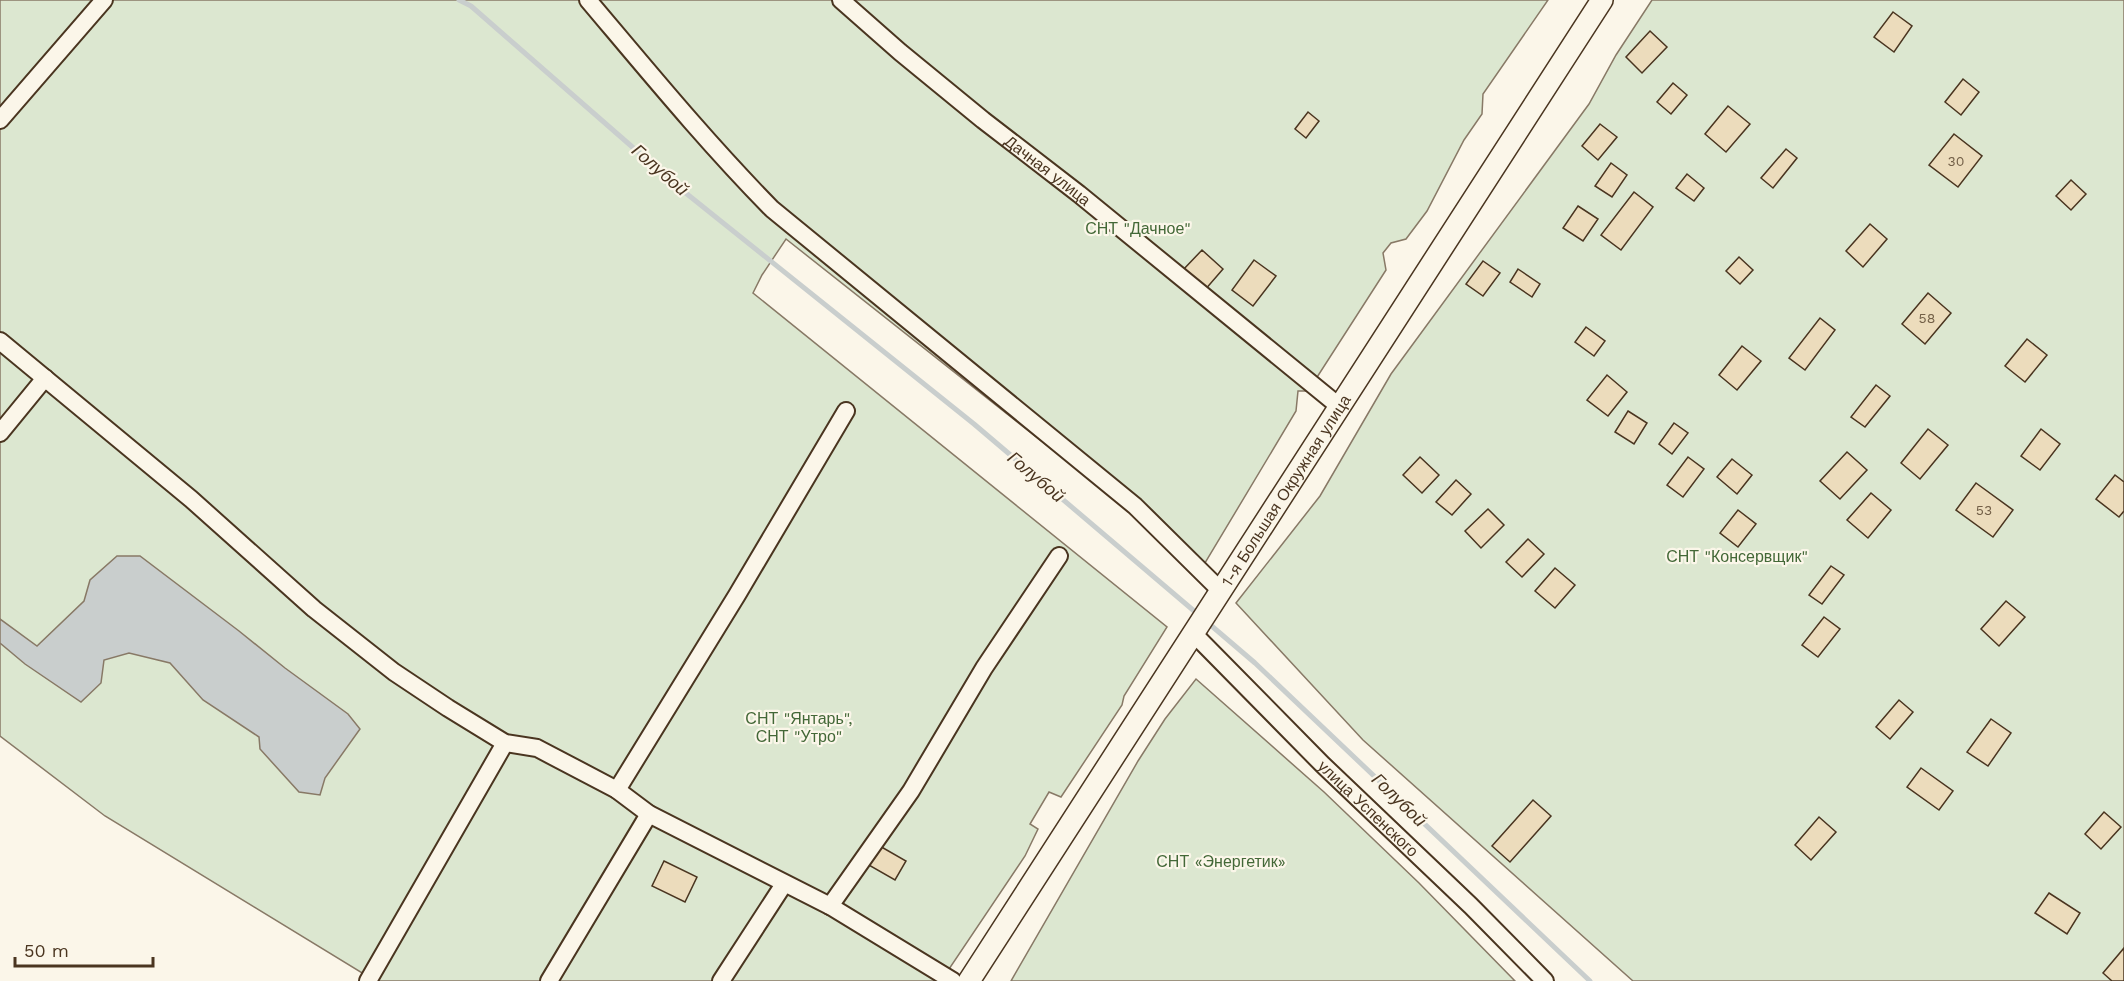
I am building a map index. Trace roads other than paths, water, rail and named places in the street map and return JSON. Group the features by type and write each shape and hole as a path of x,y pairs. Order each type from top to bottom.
{"street":[{"path":"0,120 104,0"},
{"path":"588,0 662,89 740,177 772,209 1135,506 1217,597"},
{"name":"Дачная улица","path":"841,0 974,113 1079,194 1340,407"},
{"name":"1-я Большая Окружная улица","path":"969,981 1602,0"},
{"path":"0,341 191,499 314,609 394,672 505,743 537,748 617,790 649,814 830,906 953,981"},
{"path":"0,434 45,378"},
{"path":"617,790 737,596 846,411"},
{"path":"830,906 911,791 984,668 1059,556"},
{"name":"улица Успенского","path":"1193,633 1323,765 1471,906 1545,981"},
{"path":"368,981 505,743"},
{"path":"549,981 649,814"},
{"path":"721,981 784,884"}],"waterway":[{"name":"Голубой","path":"459,0 471,6 677,186 974,424 1200,616"},
{"name":"Голубой","path":"1207,622 1255,663 1590,981"}],"park label":[{"name":"СНТ \"Дачное\"","path":"1138,228"},
{"name":"СНТ \"Консервщик\"","path":"1737,556"},
{"name":"СНТ \"Янтарь\", СНТ \"Утро\"","path":"799,727"},
{"name":"СНТ «Энергетик»","path":"1221,861"}]}
